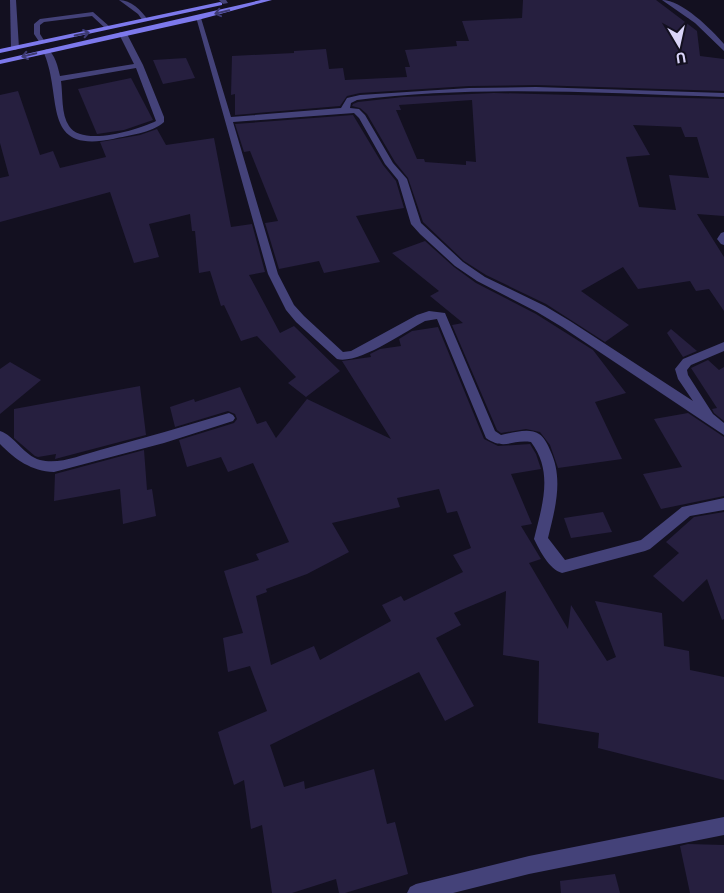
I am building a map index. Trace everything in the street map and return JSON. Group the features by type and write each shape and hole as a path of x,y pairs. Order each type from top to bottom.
{"main road":[{"path":"0,51 223,1 237,0"},
{"path":"0,62 198,18 269,0"}],"street":[{"path":"13,0 15,48"},
{"path":"665,0 687,12 720,38 724,49"},
{"path":"198,18 273,274 290,307 300,319 341,356 353,355 421,318 429,315 440,316 490,434 499,440 524,436 535,438 551,464 552,485 541,539 551,556 562,567 645,545 687,511 724,504"},
{"path":"47,51 54,60 64,126 72,137 79,140 96,140 146,128 160,122 160,117 139,65 124,34"},
{"path":"57,79 139,65"},
{"path":"345,110 346,102 360,96 469,90 545,89 724,95"},
{"path":"229,120 345,110 356,111 362,117 389,164 402,179 416,224 442,250 481,279 566,324 713,420 724,430"},
{"path":"724,235 722,239 724,242"},
{"path":"713,420 682,376 681,369 687,362 724,346"},
{"path":"0,436 28,462 40,467 54,467 164,438 229,418"},
{"path":"416,893 528,865 724,826"}],"lane":[{"path":"122,0 140,13 145,20"},
{"path":"42,42 37,34 37,24 42,20 93,14 108,28"}],"building":[{"path":"523,0 656,0 697,31 700,56 724,59 724,91 536,85 469,86 360,93 347,96 340,106 235,115 235,94 231,95 232,56 294,53 294,51 326,49 329,69 343,68 345,80 407,77 405,67 410,67 405,50 457,46 456,41 469,41 462,21 522,18"},
{"path":"186,58 195,78 163,84 153,60"},
{"path":"131,78 153,120 124,130 97,134 78,89"},
{"path":"18,91 40,155 53,151 60,168 106,157 100,142 140,135 157,129 166,145 214,138 231,227 252,224 265,272 249,275 280,333 294,326 340,371 306,397 288,383 296,377 257,336 241,341 224,305 221,306 210,271 199,273 195,231 192,231 190,214 149,224 159,257 134,263 110,192 0,222 0,178 9,176 0,143 0,95"},
{"path":"494,93 724,99 724,216 697,214 724,257 724,311 709,289 696,291 690,281 638,289 623,267 581,291 629,325 605,342 546,304 486,275 464,261 423,222 408,178 395,162 367,114 360,108 352,106 358,102 403,97","holes":["472,100 476,162 466,161 466,165 425,162 424,159 417,159 396,110 401,110 399,105","633,125 681,127 685,137 697,137 709,178 669,175 676,210 639,207 626,157 650,155"]},
{"path":"353,115 383,165 396,181 404,208 356,216 380,262 324,273 319,261 279,269 265,223 278,221 250,151 244,152 235,124"},
{"path":"425,241 454,267 476,283 536,314 593,350 626,393 595,402 622,459 558,468 550,445 540,432 526,429 501,433 497,430 452,325 463,323 430,296 439,291 392,253"},
{"path":"438,327 484,439 498,446 530,444 536,454 541,469 511,474 532,524 521,526 541,559 529,563 568,629 571,605 607,661 616,657 595,601 662,613 664,646 689,651 690,670 724,677 724,780 598,748 599,733 538,723 539,661 503,655 506,591 454,613 461,625 436,638 474,706 445,721 419,672 270,745 284,787 304,781 305,789 374,769 387,824 395,822 408,874 345,893 339,893 336,879 292,893 272,893 262,825 251,829 244,780 234,785 218,732 267,711 250,666 228,672 223,638 243,633 224,571 259,560 256,554 289,542 253,463 228,472 221,457 187,467 179,440 234,423 237,419 235,414 228,411 175,427 170,407 194,399 195,402 240,387 257,424 266,421 276,438 307,399 391,439 342,361 371,357 370,354 380,349 401,346 399,339 412,331","holes":["439,489 447,513 457,511 471,548 453,555 463,572 404,601 401,596 382,605 391,621 320,660 314,646 271,665 256,596 267,592 266,589 307,574 349,552 332,523 400,507 397,498"]},
{"path":"671,329 697,351 683,357 667,333"},
{"path":"708,360 719,370 724,367 724,421 714,413 712,409 717,408 691,368"},
{"path":"10,362 41,380 0,414 0,369"},
{"path":"140,386 146,435 55,459 56,454 35,456 14,438 14,409"},
{"path":"688,413 724,437 724,496 661,509 643,474 682,467 654,419"},
{"path":"144,450 147,490 152,489 156,516 123,524 120,489 54,501 55,474"},
{"path":"603,512 612,532 571,538 564,518"},
{"path":"724,512 724,619 722,620 707,579 683,602 653,576 679,553 666,542 694,517"},
{"path":"688,844 724,845 724,893 690,893 680,846"},
{"path":"615,874 620,893 561,893 560,881"}]}
